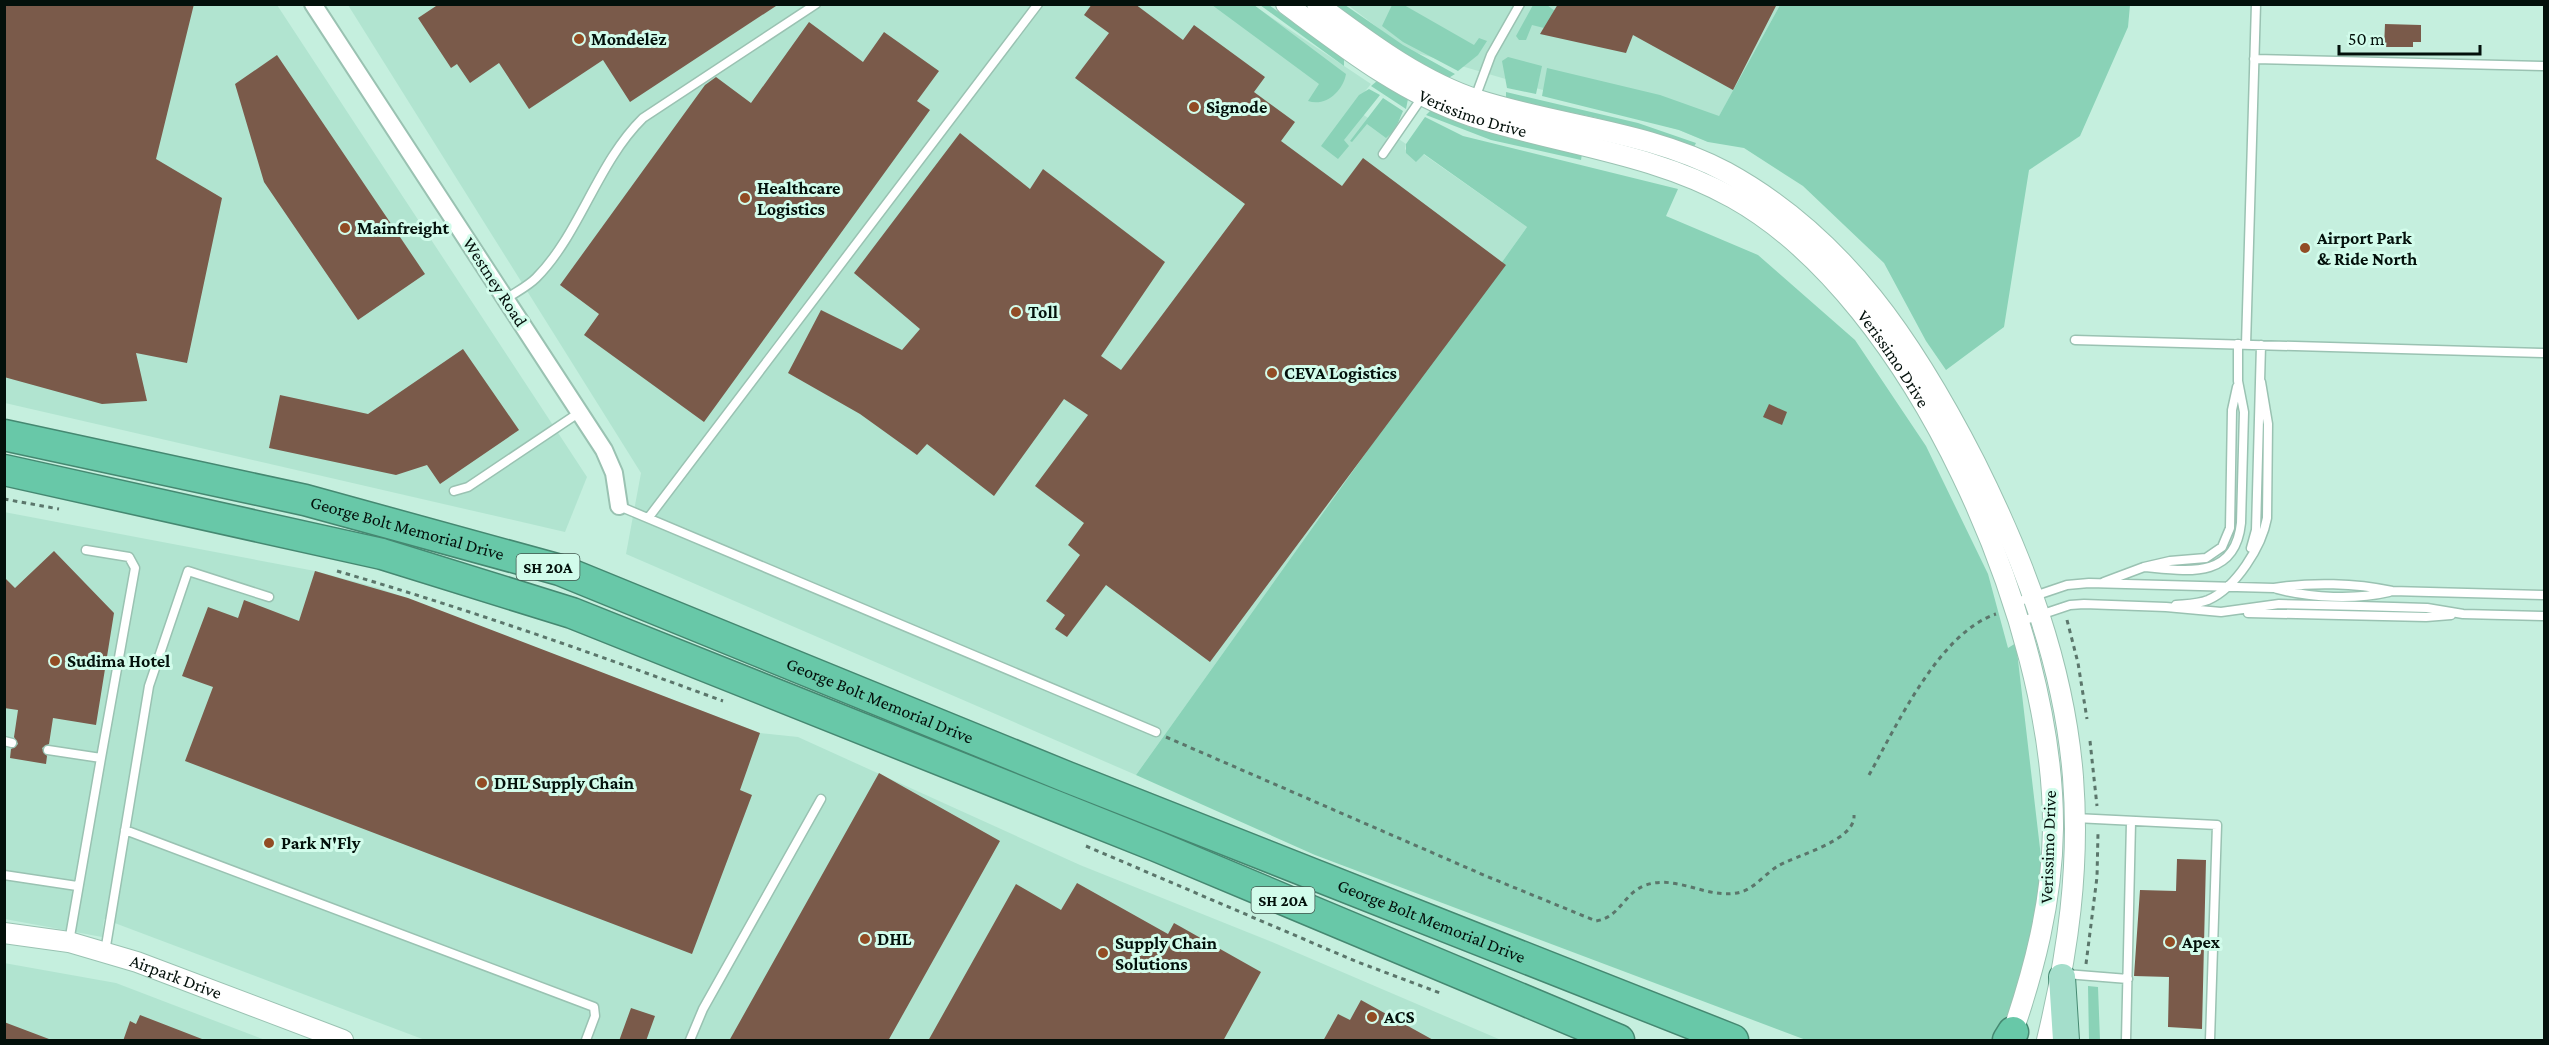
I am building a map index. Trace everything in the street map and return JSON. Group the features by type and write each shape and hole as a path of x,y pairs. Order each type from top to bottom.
{"highway":[{"name":"George Bolt Memorial Drive","path":"4,435 304,500 560,570 1067,777 1733,1041"},
{"name":"George Bolt Memorial Drive","path":"4,470 382,554 572,613 1156,846 1619,1041"}],"main road":[{"path":"2062,975 2066,1041"}],"street":[{"name":"Westney Road","path":"313,4 604,450 614,473 619,506"},
{"name":"Verissimo Drive","path":"1286,4 1392,80 1424,96 1669,148 1742,181 1778,204 1828,246 1902,334 1938,389 2006,526 2037,605 2068,728 2075,818 2073,898 2062,975 2047,1041"},
{"name":"Verissimo Drive","path":"1317,4 1473,107 1699,182 1734,198 1794,240 1847,295 1916,392 1946,445 1984,524 2016,611 2043,715 2049,751 2053,828 2048,896 2038,951 2010,1038"},
{"name":"Airpark Drive","path":"4,933 69,942 105,952 343,1041"}],"lane":[{"path":"506,299 536,279 556,253 625,136 643,118 816,4"},
{"path":"649,518 1038,4"},
{"path":"1473,107 1491,56 1520,4"},
{"path":"2098,583 2144,567 2170,561 2206,558 2218,551 2226,540 2229,528 2232,410 2242,345 2256,4"},
{"path":"2254,59 2544,66"},
{"path":"1383,154 1424,96"},
{"path":"2075,340 2544,353"},
{"path":"2166,607 2207,601 2226,587 2248,559 2264,531 2267,518 2268,424 2261,382 2261,345"},
{"path":"454,490 468,487 579,412"},
{"path":"619,506 1156,732"},
{"path":"69,942 77,886 135,568 129,557 86,550"},
{"path":"105,952 149,686 188,571 269,597"},
{"path":"2016,611 2037,605 2067,585 2098,583 2274,588 2299,584 2371,586 2392,591 2544,595"},
{"path":"2016,611 2037,605 2084,604 2221,612 2279,604 2427,608 2463,614 2544,616"},
{"path":"48,750 101,758"},
{"path":"690,1041 703,1009 821,799"},
{"path":"2075,818 2217,825 2210,1041"},
{"path":"2126,1041 2131,822"},
{"path":"125,830 594,1007 595,1016 586,1041"},
{"path":"4,875 77,886"},
{"path":"2062,975 2128,979"}],"path":[{"path":"4,499 69,511"},
{"path":"332,569 433,599 572,646 729,704"},
{"path":"1869,775 1918,687 1957,640 1987,617 2016,611"},
{"path":"1156,732 1486,876 1596,921 1608,919 1636,890 1656,882 1720,894 1740,892 1787,861 1836,841 1852,825 1854,815"},
{"path":"1080,844 1355,961 1443,994"}],"shaded area":[{"path":"5,5 277,5 587,477 565,532 5,403"},
{"path":"348,5 1253,5 1371,84 1352,107 1406,144 1405,149 1416,161 1423,154 1527,227 1136,775 626,554 641,473"},
{"path":"1212,5 1254,5 1346,74 1341,86 1327,100 1308,101 1319,84"},
{"path":"1260,5 1269,5 1344,59 1344,66"},
{"path":"1332,5 1345,5 1403,45 1455,74 1447,79 1372,35"},
{"path":"1348,5 1780,5 1717,120 1708,142 1679,130 1407,50"},
{"path":"1392,5 1404,5 1474,45 1479,38 1487,41 1478,55 1458,71 1403,42 1382,26"},
{"path":"1533,5 1547,5 1555,11 1544,28 1532,25 1526,40 1519,40 1516,36"},
{"path":"1780,5 2130,5 2128,27 2080,136 2029,170 2004,327 1946,370 1926,341 1884,263 1803,186 1744,148 1708,142 1679,130 1542,96 1547,68 1660,95 1719,116"},
{"path":"1508,57 1542,66 1536,94 1507,88 1502,61"},
{"path":"1377,81 1408,99 1406,109 1371,86"},
{"path":"1369,89 1380,95 1344,140 1349,146 1338,159 1321,146 1359,95"},
{"path":"1506,92 1638,123 1696,143 1694,147 1597,118 1506,99"},
{"path":"1383,98 1403,111 1395,130 1386,138 1367,124 1352,142 1350,141"},
{"path":"1431,110 1467,126 1582,154 1581,160 1491,140 1426,115"},
{"path":"1425,117 1463,136 1678,189 1666,216 1758,255 1855,340 1926,446 1988,574 2008,648 2016,643 2043,874 2026,966 2013,1004 1994,1040 1806,1040 1315,855 1136,775 1527,227 1424,154 1416,162 1406,153 1406,144"},
{"path":"4,512 315,571 379,588 760,733 798,737 1080,865 1272,942 1501,1040 425,1040 104,919 102,937 5,919"},
{"path":"4,963 116,983 265,1040 5,1040"},
{"path":"2088,986 2098,987 2100,1040 2089,1040"}],"building":[{"path":"4,4 194,4 156,159 222,198 187,363 136,353 147,401 102,404 4,377"},
{"name":"Mondelēz","path":"439,4 779,4 630,102 603,60 529,109 499,63 470,83 457,64 451,68 418,18"},
{"path":"1092,4 1135,4 1183,40 1194,25 1265,77 1254,92 1295,122 1281,141 1342,186 1363,158 1506,265 1210,662 1106,585 1067,637 1055,629 1065,615 1046,601 1080,555 1068,545 1084,523 1035,486 1088,415 1064,399 994,496 927,444 917,455 860,414 788,373 821,310 902,350 920,329 854,273 960,133 1030,189 1043,169 1165,262 1101,356 1121,370 1245,204 1075,78 1109,33 1084,15"},
{"path":"1558,4 1777,4 1733,90 1633,35 1626,53 1540,34"},
{"name":"Healthcare Logistics","path":"809,22 863,62 884,32 939,71 917,101 930,110 704,422 584,335 599,314 560,285 705,85 716,77 751,103"},
{"path":"2385,24 2421,25 2421,42 2413,42 2413,47 2384,47"},
{"name":"Mainfreight","path":"277,55 425,274 358,320 264,182 235,84"},
{"path":"463,349 519,430 440,484 427,465 396,475 269,448 280,395 368,414"},
{"path":"1769,404 1787,412 1782,425 1763,417"},
{"name":"Sudima Hotel","path":"54,551 114,613 96,725 53,718 49,744 42,748 47,756 46,764 10,758 11,749 18,744 14,737 18,710 4,708 4,577 15,588"},
{"name":"DHL Supply Chain","path":"315,571 408,598 760,733 740,790 752,795 692,954 185,761 213,687 182,676 208,607 238,618 244,600 299,621"},
{"name":"DHL","path":"879,773 1000,841 888,1041 729,1041"},
{"name":"Apex","path":"2177,859 2206,860 2202,1029 2168,1027 2169,977 2134,976 2140,890 2176,891"},
{"name":"Supply Chain Solutions","path":"1077,883 1168,934 1174,923 1261,972 1223,1041 928,1041 1016,884 1061,910"},
{"name":"ACS","path":"1361,1000 1435,1041 1323,1041 1338,1014 1350,1020"},
{"path":"631,1008 655,1016 646,1041 619,1041"},
{"path":"140,1015 202,1039 201,1041 123,1041 130,1021 136,1024"},
{"path":"4,1022 49,1039 49,1041 4,1041"}],"place":[{"name":"Mondelēz","path":"579,39"},
{"name":"Signode","path":"1194,107"},
{"name":"Healthcare Logistics","path":"745,198"},
{"name":"Mainfreight","path":"345,228"},
{"name":"Airport Park & Ride North","path":"2305,248"},
{"name":"Toll","path":"1016,312"},
{"name":"CEVA Logistics","path":"1272,373"},
{"name":"Sudima Hotel","path":"55,661"},
{"name":"DHL Supply Chain","path":"482,783"},
{"name":"Park N'Fly","path":"269,843"},
{"name":"DHL","path":"865,939"},
{"name":"Apex","path":"2170,942"},
{"name":"Supply Chain Solutions","path":"1103,953"},
{"name":"ACS","path":"1372,1017"}]}
